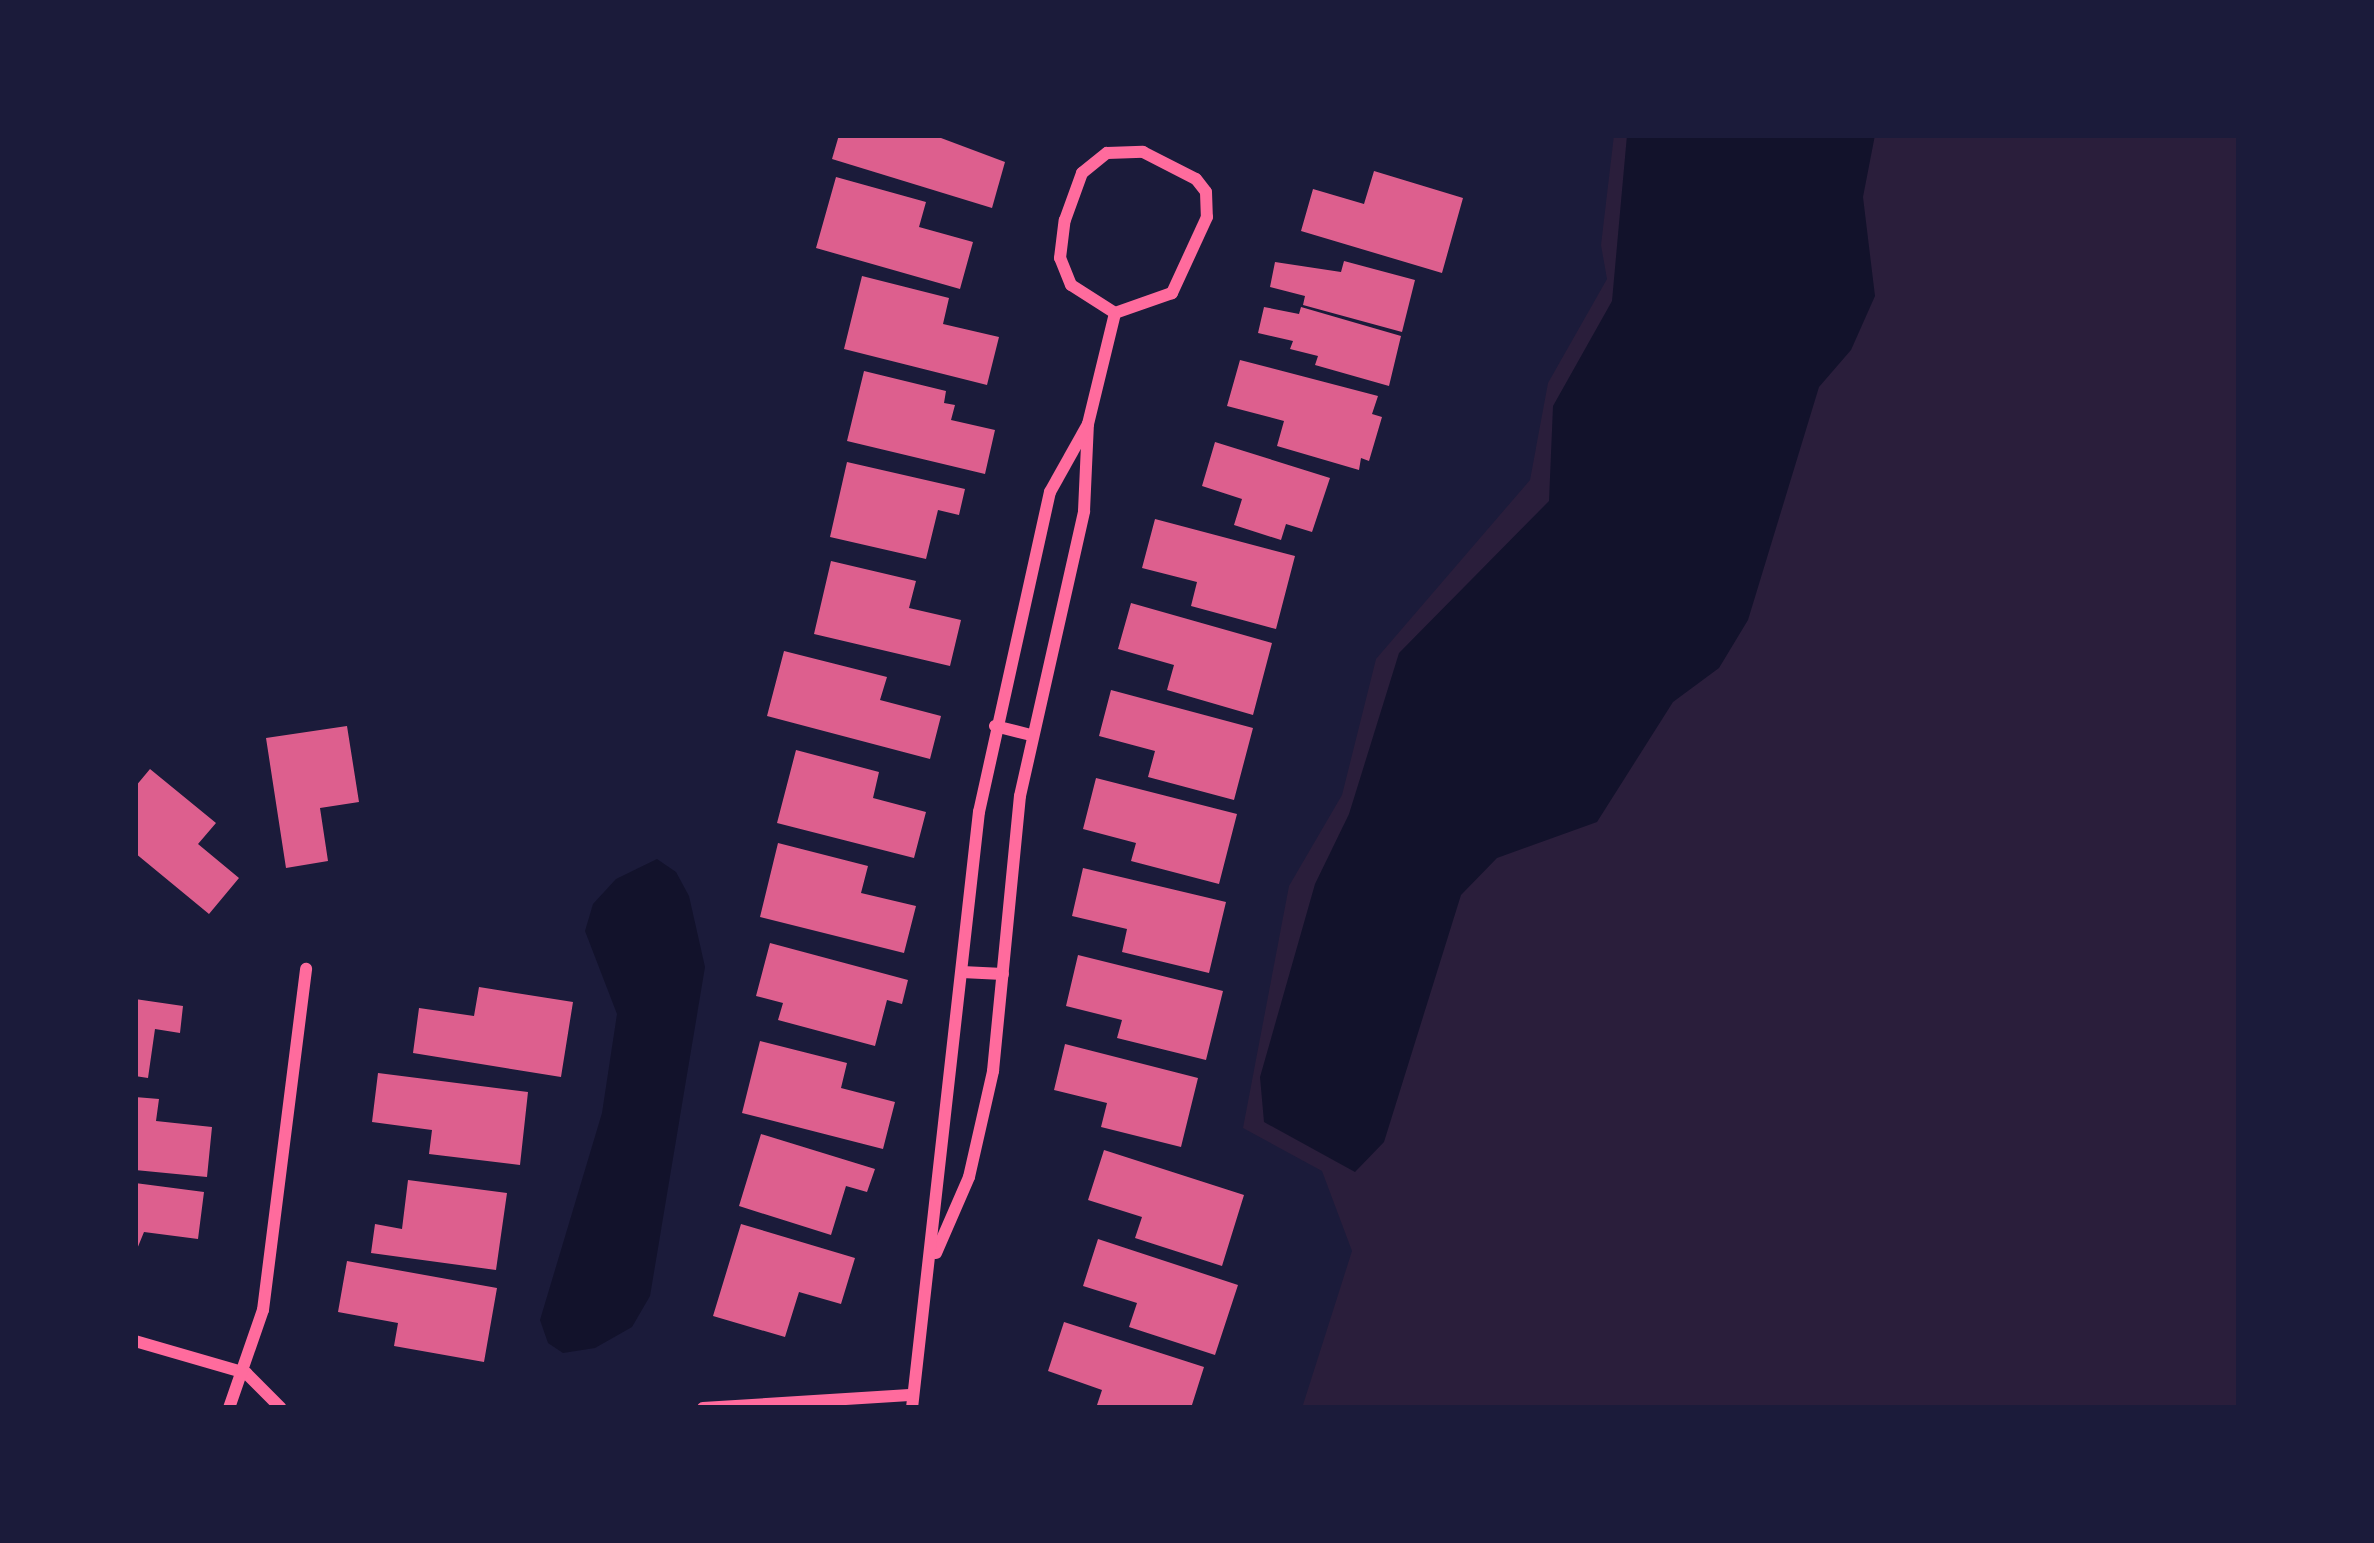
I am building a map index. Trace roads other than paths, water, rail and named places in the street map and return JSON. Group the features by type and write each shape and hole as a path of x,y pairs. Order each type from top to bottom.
{"street":[{"path":"1143,152 1196,179 1206,192 1207,217 1172,292 1115,313 1071,285 1060,259 1065,220 1082,173 1107,153 1143,152"},
{"path":"933,1259 969,1177 993,1072 1030,735 1084,511 1088,424 1115,313"},
{"path":"703,1408 911,1402 933,1259 931,1191 953,1084 962,972 995,726 1050,492 1088,424"},
{"path":"995,726 1030,735"},
{"path":"229,1408 246,1373 262,1310 306,969"},
{"path":"962,972 1003,974"},
{"path":"135,1341 246,1373 281,1408"}]}
